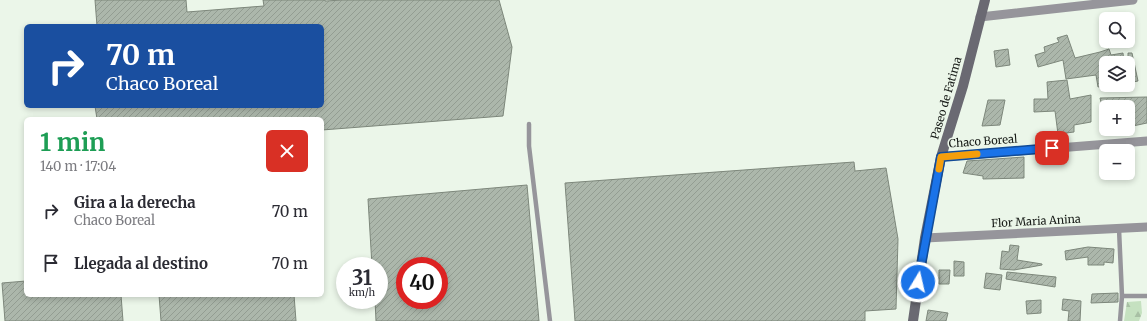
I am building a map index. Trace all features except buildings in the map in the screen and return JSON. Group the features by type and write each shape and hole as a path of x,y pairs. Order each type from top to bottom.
{"street":[{"name":"Paseo de Fatima","path":"913,321 925,238 941,157 963,86 985,0"},
{"path":"980,17 1133,0"},
{"name":"Chaco Boreal","path":"941,157 1147,140"},
{"name":"Flor Maria Anina","path":"925,238 1119,230 1147,227"}],"lane":[{"path":"529,124 529,146 550,321"},
{"path":"1119,230 1122,296 1120,321"},
{"path":"1122,296 1147,296"}],"green space":[{"path":"1141,301 1142,313 1139,321 1124,321 1127,302"}],"slow traffic":[{"path":"939,169 941,157 977,154"}],"route":[{"path":"918,282 941,157 1052,148"}]}
